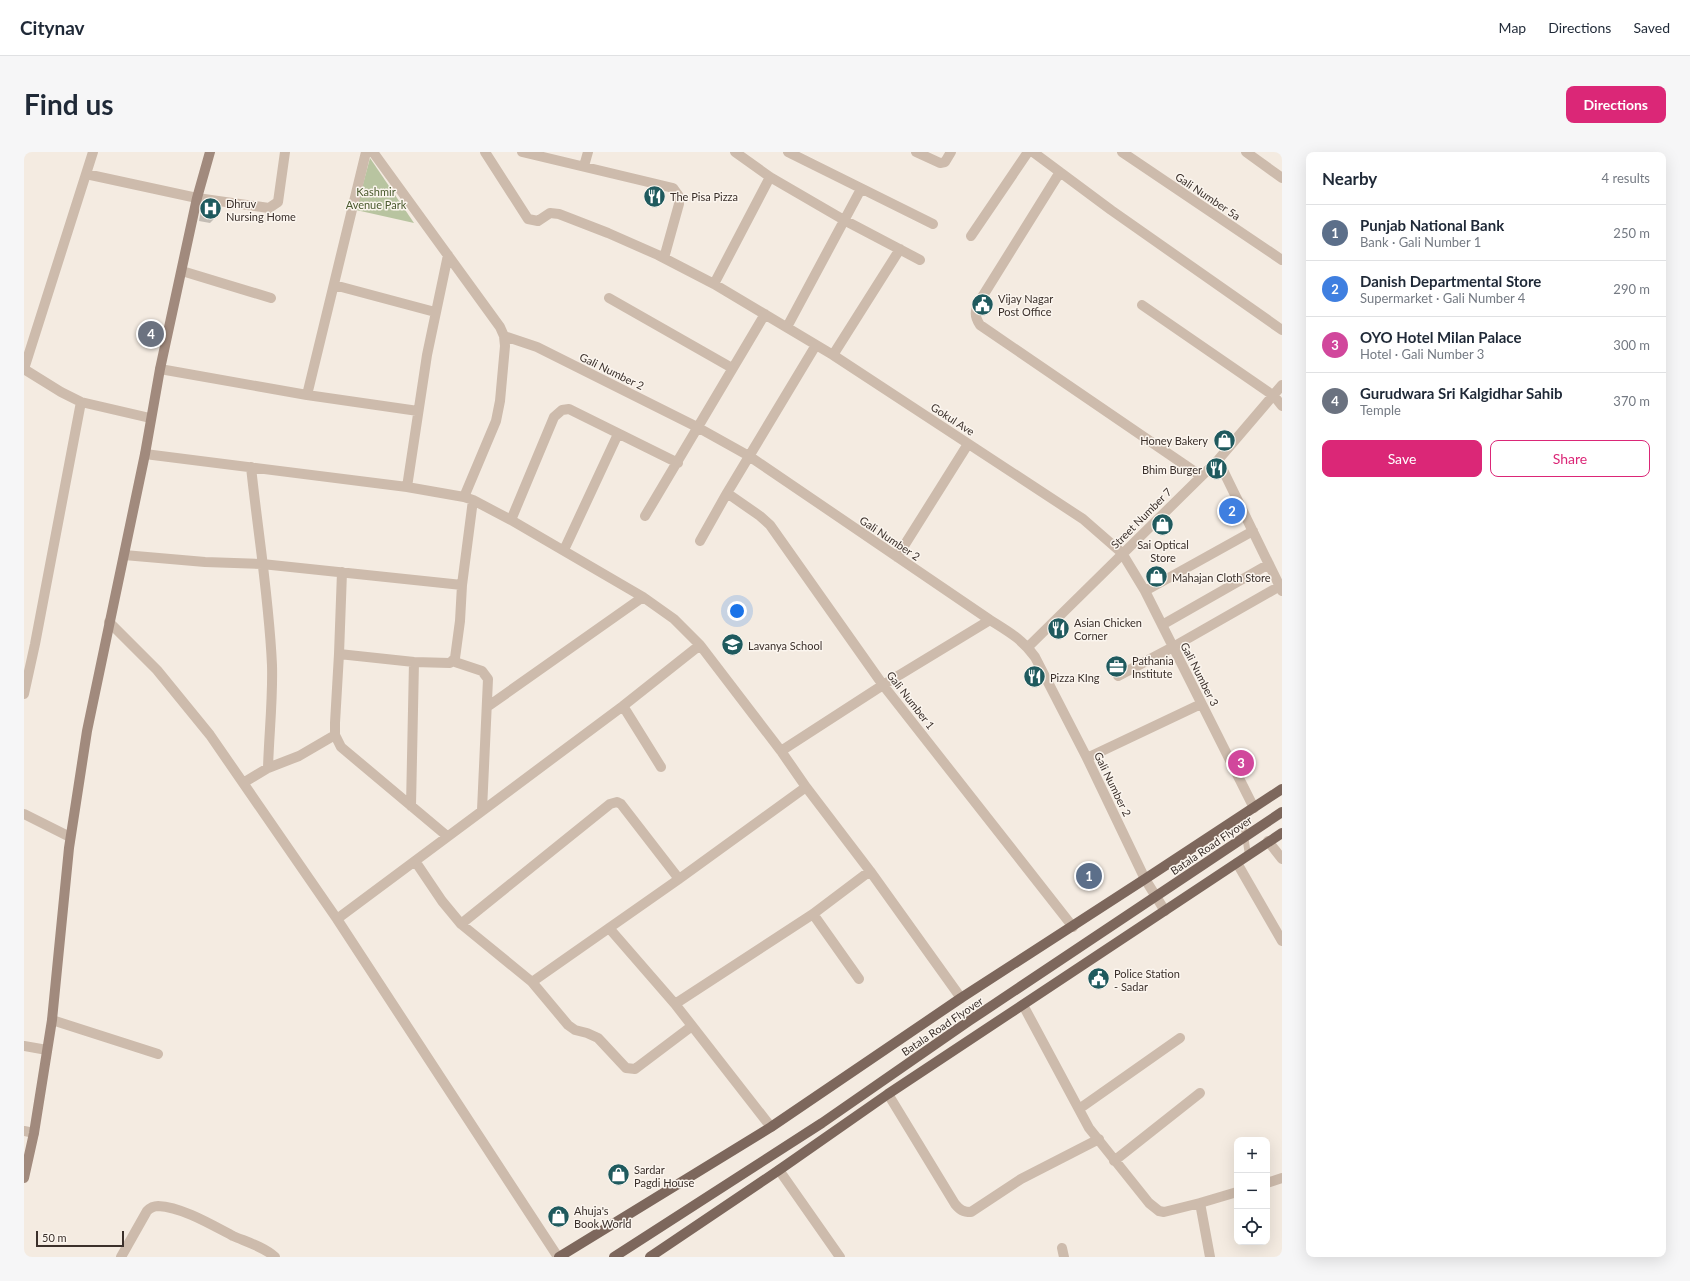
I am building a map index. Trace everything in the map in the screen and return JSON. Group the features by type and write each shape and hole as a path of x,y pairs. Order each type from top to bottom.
{"main road":[{"path":"558,1257 771,1127 961,998 1073,927 1282,789"},
{"name":"Batala Road Flyover","path":"614,1257 822,1123 969,1021 1282,812"},
{"path":"650,1257 888,1094 1282,833"}],"street":[{"path":"93,152 24,369 61,392 81,402 150,418"},
{"path":"24,1178 29,1132 52,1020 70,836 87,731 145,454 150,418 160,369 197,198 210,152"},
{"path":"86,174 197,198 269,208 275,205 279,198 285,152"},
{"path":"307,396 366,152"},
{"path":"373,152 500,327 504,336 505,346 500,401 496,421 469,498 457,654 452,661"},
{"name":"Gokul Ave","path":"486,152 528,219 538,221 550,214 559,214 608,233 664,258 714,284 816,344 968,444 1069,508 1122,553"},
{"path":"584,166 588,152"},
{"path":"734,152 770,177 844,220 900,248 920,260"},
{"path":"788,152 933,224"},
{"path":"916,152 940,164 945,162 951,152"},
{"path":"971,236 1028,152"},
{"path":"1033,152 1111,210 1282,330"},
{"name":"Gali Number 5a","path":"1122,152 1282,260"},
{"path":"527,153 667,186 676,191 679,204 664,258"},
{"path":"1251,153 1282,178"},
{"path":"1060,172 979,302 975,316 976,320 986,329 1201,476"},
{"path":"714,284 770,177"},
{"path":"787,326 860,189"},
{"path":"833,355 900,248"},
{"path":"408,487 418,411 435,312 448,255"},
{"path":"182,272 271,298"},
{"path":"334,285 435,312"},
{"path":"609,298 732,368"},
{"path":"1142,305 1274,396 1282,406"},
{"path":"646,516 678,463 697,427 765,314"},
{"name":"Gali Number 2","path":"504,336 537,347 697,427 749,456 1017,637 1028,647 1035,657 1088,758 1145,879 1165,911"},
{"path":"700,541 816,344"},
{"path":"160,369 307,396 418,411"},
{"name":"Street Number 7","path":"1028,647 1218,460 1282,385"},
{"path":"24,694 35,644 81,402"},
{"path":"511,520 554,417 562,410 569,409 678,463"},
{"path":"564,550 618,434"},
{"path":"897,557 968,444"},
{"path":"145,454 408,487 469,498 511,520 643,596 674,619 700,645 781,750 806,787 870,871 961,998"},
{"path":"1118,676 1281,589 1218,460"},
{"path":"251,467 269,617 272,667 268,768"},
{"name":"Gali Number 1","path":"727,493 760,516 770,525 884,685 1073,927"},
{"path":"1145,591 1253,531"},
{"name":"Gali Number 3","path":"1122,553 1145,591 1254,808"},
{"path":"124,555 205,562 262,564 462,585"},
{"path":"1162,625 1269,564"},
{"path":"342,572 335,735 341,747 447,836"},
{"path":"487,707 643,596"},
{"path":"781,750 990,620"},
{"path":"109,622 157,670 210,735 337,919 558,1257"},
{"path":"337,919 623,706 700,645"},
{"path":"339,654 414,662 452,661 482,671 486,675 488,679 482,810"},
{"path":"411,806 414,662"},
{"path":"1088,758 1202,704"},
{"path":"623,706 661,767"},
{"path":"242,783 268,768 299,756 335,735"},
{"path":"532,982 679,879 806,787"},
{"path":"461,924 610,804 614,803 621,804 679,879"},
{"path":"24,814 70,836"},
{"path":"1268,841 1282,859"},
{"path":"415,861 442,901 461,924 532,982 568,1025 575,1030 588,1033 598,1038 629,1070 635,1070 692,1026"},
{"path":"1237,863 1282,941"},
{"path":"675,1004 813,914 870,871"},
{"path":"813,914 859,979"},
{"path":"609,928 675,1004 771,1127"},
{"path":"1023,1005 1089,1128 1149,1203 1159,1211 1164,1212 1234,1193"},
{"path":"52,1020 158,1054"},
{"path":"1079,1109 1180,1038"},
{"path":"24,1046 47,1050"},
{"path":"1114,1161 1200,1093"},
{"path":"888,1094 955,1204 960,1210 965,1212 971,1212 1021,1179 1098,1139"},
{"path":"779,1170 840,1257"},
{"path":"1270,1182 1282,1178"},
{"path":"1200,1203 1210,1257"},
{"path":"121,1257 147,1211 152,1207 158,1206 180,1211 263,1249 275,1257"}],"lane":[{"path":"1242,816 1248,855"}],"green space":[{"name":"Kashmir Avenue Park","path":"370,158 414,223 356,210"}],"building":[{"path":"207,202 219,205 217,218 204,215"}],"place":[{"name":"The Pisa Pizza","path":"654,196"},
{"name":"Dhruv Nursing Home","path":"211,209"},
{"name":"Vijay Nagar Post Office","path":"983,304"},
{"name":"Gurudwara Sri Kalgidhar Sahib","path":"151,334"},
{"name":"Honey Bakery","path":"1224,440"},
{"name":"Bhim Burger","path":"1217,469"},
{"name":"Danish Departmental Store","path":"1232,511"},
{"name":"Sai Optical Store","path":"1163,524"},
{"name":"Mahajan Cloth Store","path":"1157,577"},
{"name":"Asian Chicken Corner","path":"1059,628"},
{"name":"Lavanya School","path":"732,645"},
{"name":"Pathania Institute","path":"1116,666"},
{"name":"Pizza KIng","path":"1034,677"},
{"name":"OYO Hotel Milan Palace","path":"1241,763"},
{"name":"Punjab National Bank","path":"1089,876"},
{"name":"Police Station - Sadar","path":"1098,979"},
{"name":"Sardar Pagdi House","path":"618,1175"},
{"name":"Ahuja's Book World","path":"559,1216"}]}
